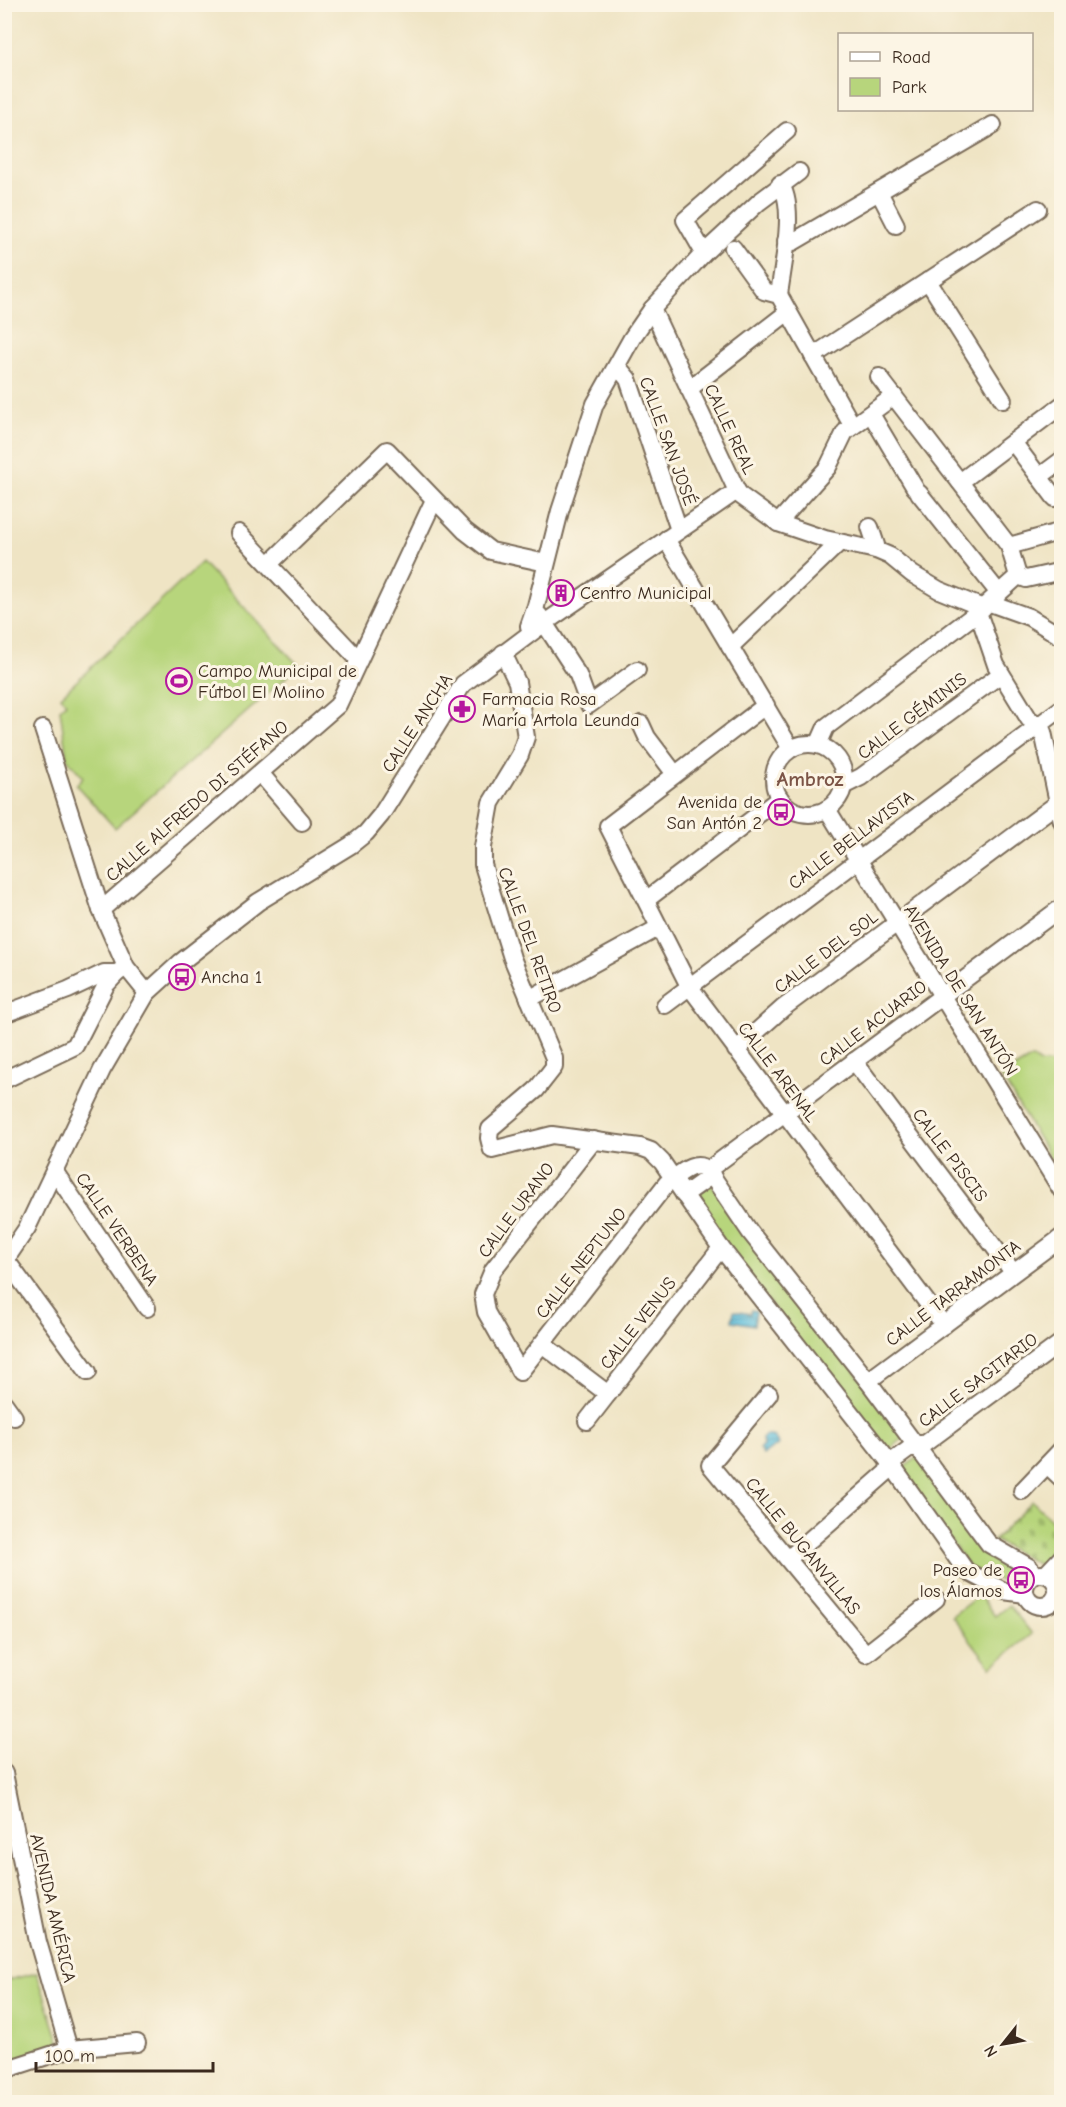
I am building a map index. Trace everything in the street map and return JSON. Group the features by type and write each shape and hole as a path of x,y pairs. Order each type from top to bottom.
{"street":[{"path":"786,241 793,242 993,125"},
{"path":"704,253 685,220 787,131"},
{"path":"637,670 589,705 578,675 538,628 536,606 560,511 595,404 632,338 652,309 704,253 780,184 799,172"},
{"path":"780,184 785,190 788,205 779,296 852,425"},
{"path":"879,192 896,225"},
{"path":"813,356 1038,209"},
{"path":"733,248 764,291 779,296"},
{"path":"928,281 1003,400"},
{"name":"CALLE REAL","path":"652,309 737,491 778,523 840,543 876,550 890,556 912,574 939,590 1029,617 1062,637"},
{"path":"689,389 788,312"},
{"name":"CALLE SAN JOSÉ","path":"617,366 628,379 672,535"},
{"path":"879,377 1009,546 1018,576"},
{"path":"778,523 828,467 844,432 894,396"},
{"path":"960,482 1062,405"},
{"path":"871,414 987,604 996,664 1029,718 1043,732 1060,811"},
{"path":"1013,442 1055,498"},
{"path":"269,564 387,450 465,531 491,551 546,563"},
{"path":"1039,477 1062,460"},
{"name":"CALLE ANCHA","path":"5,1261 27,1228 102,1070 147,993 181,962 258,902 351,845 366,833 381,815 463,684 538,628 737,491"},
{"name":"CALLE ALFREDO DI STÉFANO","path":"101,910 338,705 434,500"},
{"path":"870,527 876,550"},
{"path":"1009,546 1062,531"},
{"path":"239,533 359,660"},
{"path":"672,535 730,647 791,749"},
{"path":"730,647 840,543"},
{"path":"1018,576 1026,579 1062,571"},
{"path":"818,745 826,727 987,604 1018,576"},
{"name":"CALLE DEL RETIRO","path":"503,653 517,682 526,737 520,755 491,804 483,847 483,865 501,926 554,1058 554,1067 536,1090 490,1129 492,1150 552,1135 594,1140"},
{"name":"CALLE GÉMINIS","path":"843,786 861,777 1001,674"},
{"path":"641,724 647,737 675,774 765,705"},
{"name":"CALLE BELLAVISTA","path":"665,1005 1037,724 1062,708"},
{"path":"4,1080 75,1046 115,971 101,910 43,729"},
{"path":"807,744 818,745 836,756 844,773 843,786 840,795 827,809 814,813 803,813 788,806 780,798 774,782 775,773 784,755 791,749 807,744"},
{"path":"260,773 302,822"},
{"name":"CALLE ARENAL","path":"675,774 608,826 689,986 944,1325"},
{"path":"646,900 780,798"},
{"name":"AVENIDA DE SAN ANTÓN","path":"827,809 1062,1191"},
{"name":"CALLE DEL SOL","path":"736,1050 783,1008 896,924 1060,811"},
{"name":"CALLE ACUARIO","path":"684,1194 785,1113 1062,907"},
{"path":"529,999 658,928"},
{"path":"115,971 147,993"},
{"path":"4,1014 115,971"},
{"name":"CALLE PISCIS","path":"854,1061 1014,1272"},
{"path":"594,1140 640,1147 651,1151 674,1179 721,1248 890,1463 966,1571 1004,1591 1025,1594"},
{"name":"CALLE URANO","path":"520,1372 486,1312 483,1294 493,1270 594,1140"},
{"name":"CALLE NEPTUNO","path":"520,1372 667,1183 695,1164 702,1165 710,1172"},
{"name":"CALLE VERBENA","path":"55,1172 147,1308"},
{"path":"710,1172 750,1232 868,1381 989,1544 1029,1567 1054,1587"},
{"name":"CALLE TARRAMONTA","path":"868,1381 1062,1237"},
{"name":"CALLE VENUS","path":"586,1421 721,1248"},
{"path":"5,1261 88,1372"},
{"name":"CALLE SAGITARIO","path":"916,1444 924,1444 1062,1342"},
{"path":"542,1344 608,1394"},
{"name":"CALLE BUGANVILLAS","path":"769,1394 710,1465 866,1654 936,1599"},
{"path":"785,1555 887,1472 890,1463 916,1444"},
{"path":"1022,1491 1062,1449"},
{"path":"1047,1465 1062,1479"},
{"path":"1054,1587 1026,1582 1025,1594 1028,1600 1038,1606 1049,1604 1054,1587 1062,1557"},
{"name":"AVENIDA AMÉRICA","path":"4,1773 10,1836 69,2049"},
{"path":"4,2070 69,2049 137,2043"}],"green space":[{"name":"Campo Municipal de Fútbol El Molino","path":"202,562 299,666 115,828 76,785 83,777 67,759 60,709 66,703 61,696"},
{"path":"1032,1058 1040,1063 1061,1064 1061,1173 1001,1076"},
{"path":"711,1184 905,1437 888,1451 728,1251 692,1196"},
{"path":"919,1456 987,1547 1021,1567 1025,1576 1019,1589 969,1567 901,1470"},
{"path":"1032,1501 1061,1529 1061,1549 1043,1567 994,1540"},
{"path":"979,1595 995,1616 1009,1605 1032,1634 991,1667 952,1616"},
{"path":"37,1973 60,2044 5,2063 4,1981"}],"water":[{"path":"751,1310 756,1311 754,1325 732,1321 734,1311 750,1314"},
{"path":"766,1435 774,1437 779,1444 763,1455 759,1449 763,1446 762,1439"}],"place":[{"name":"Centro Municipal","path":"561,593"},
{"name":"Campo Municipal de Fútbol El Molino","path":"179,681"},
{"name":"Farmacia Rosa María Artola Leunda","path":"462,709"},
{"name":"Avenida de San Antón 2","path":"781,812"},
{"name":"Ancha 1","path":"182,977"},
{"name":"Paseo de los Álamos","path":"1021,1580"}],"district":[{"name":"Ambroz","path":"810,779"}]}
